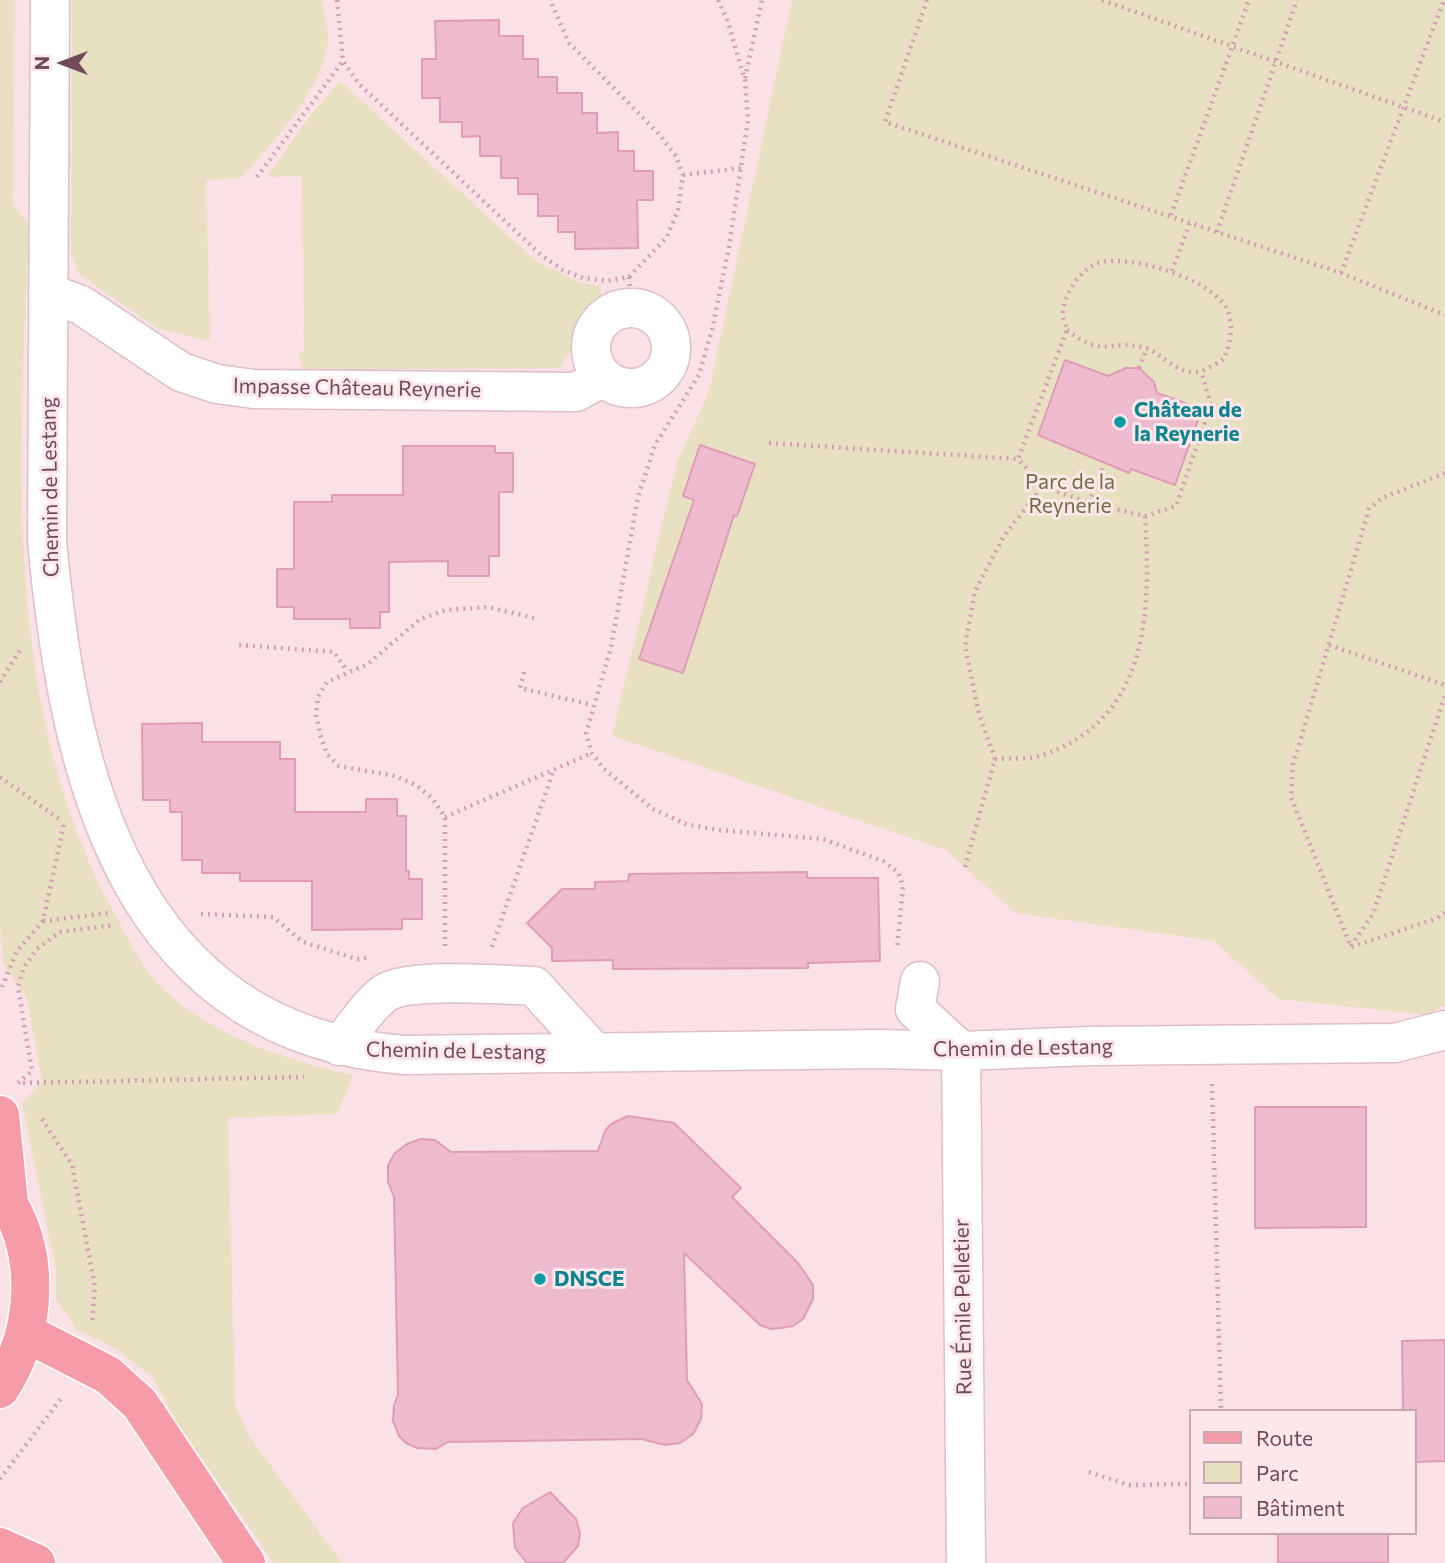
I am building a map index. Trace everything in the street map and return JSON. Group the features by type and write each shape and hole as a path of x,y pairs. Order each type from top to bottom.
{"main road":[{"path":"0,1389 13,1368 26,1333 32,1289 26,1245 5,1197 9,1099"},
{"path":"26,1333 107,1375 140,1404 246,1563"},
{"path":"0,1547 36,1563"}],"street":[{"name":"Chemin de Lestang","path":"50,0 47,540 54,619 73,723 88,776 123,869 137,917 216,982 258,1011 296,1031 339,1046 404,1055 879,1049 961,1051 1443,1041"},
{"path":"630,292 668,330 672,350 665,371 652,383 632,388 616,386 603,377 594,364 591,341 601,321 617,309 630,292"},
{"name":"Impasse Château Reynerie","path":"48,293 81,305 181,372 240,388 576,392 603,377"},
{"path":"908,970 915,1009 961,1051"},
{"path":"339,1046 385,993 407,985 534,986 594,1052"},
{"name":"Rue Émile Pelletier","path":"961,1051 966,1563"}],"path":[{"path":"337,0 343,61 359,84 541,255 563,270 583,278 607,281 630,292 667,237 678,210 683,175 676,156 658,133 569,43 550,0"},
{"path":"718,0 728,22 745,80 748,120 712,330 699,375 655,445 638,497 611,646 592,705 586,734 592,753 604,769 653,809 686,824 718,830 823,839 883,860 898,872 902,886 908,970"},
{"path":"745,80 762,0"},
{"path":"927,0 885,122 1341,273 1445,315"},
{"path":"1102,0 1445,122"},
{"path":"1171,215 1249,0"},
{"path":"1217,232 1297,0"},
{"path":"1341,273 1444,0"},
{"path":"257,177 343,61"},
{"path":"683,175 741,168"},
{"path":"1172,271 1190,222"},
{"path":"1125,261 1172,271 1215,293 1227,310 1233,334 1224,359 1201,371 1179,370 1147,348 1087,345 1067,330 1062,313 1074,283 1097,263 1125,261"},
{"path":"1018,459 1067,330"},
{"path":"1139,368 1147,348"},
{"path":"769,443 1018,459 1043,486 1089,503 1145,516 1177,506 1212,405 1201,371"},
{"path":"1089,503 1104,464"},
{"path":"1351,947 1291,797 1293,765 1370,509 1382,498 1445,473"},
{"path":"965,867 995,759 979,714 965,646 975,591 1004,536 1043,486"},
{"path":"995,759 1041,756 1079,737 1106,717 1127,681 1143,643 1149,579 1145,516"},
{"path":"462,985 445,817 432,799 416,785 396,776 339,766 327,754 316,715 318,697 327,682 368,664 420,619 446,610 488,607 537,619"},
{"path":"239,645 334,652 347,671"},
{"path":"1329,645 1445,685"},
{"path":"524,671 520,688 592,705"},
{"path":"1351,947 1373,914 1445,695"},
{"path":"445,817 592,753"},
{"path":"462,985 554,769"},
{"path":"0,777 64,823 43,921 17,951 2,987"},
{"path":"43,921 118,912 137,917"},
{"path":"1351,947 1435,919 1445,913"},
{"path":"190,914 272,917 303,942 357,959 369,958"},
{"path":"9,1099 32,1071 18,987 24,967 37,949 60,932 137,917"},
{"path":"1212,1045 1220,1409"},
{"path":"9,1099 323,1076 339,1046"},
{"path":"1088,1472 1129,1485 1190,1484"}],"green space":[{"path":"0,0 15,0 13,206 29,224 22,400 25,577 35,664 51,749 77,833 131,944 150,975 166,992 208,1023 254,1046 353,1075 337,1114 228,1118 235,1405 249,1436 342,1563 274,1563 176,1421 153,1377 113,1347 77,1330 56,1299 56,1270 22,1103 42,1082 27,999 3,963 0,923"},
{"path":"72,0 322,0 328,38 325,56 318,75 296,113 241,178 206,180 210,341 158,329 79,274 71,253"},
{"name":"Parc de la Reynerie","path":"792,0 1445,0 1445,1005 1427,1015 1278,999 1214,941 1015,913 946,850 612,736 677,462 709,392"},
{"path":"340,81 536,261 581,283 601,286 601,295 577,325 571,351 559,368 304,370 298,352 304,351 302,176 267,177 312,113"}],"building":[{"path":"499,20 499,36 523,36 523,59 538,59 538,77 557,77 557,93 582,93 582,113 597,113 597,133 618,132 618,151 634,151 634,171 653,171 653,200 637,200 638,248 575,249 575,232 558,232 558,216 538,216 538,194 518,194 518,178 501,178 501,156 480,156 480,136 462,137 462,122 440,122 440,98 422,98 422,59 436,59 435,21"},
{"name":"Château de la Reynerie","path":"1065,360 1108,376 1126,368 1139,368 1154,382 1157,393 1202,409 1175,485 1131,469 1129,473 1038,435"},
{"path":"700,445 755,464 737,516 734,515 683,673 639,659 694,500 683,496"},
{"path":"403,446 495,446 495,453 513,453 513,492 499,492 499,556 489,556 489,576 448,576 448,561 389,562 389,612 380,612 380,628 350,628 350,619 294,619 294,607 277,607 277,569 294,569 294,502 332,502 332,495 403,495"},
{"path":"202,723 202,742 280,742 280,759 295,759 295,812 366,812 366,799 397,799 397,816 406,816 406,871 409,871 409,879 422,879 422,919 402,919 402,929 312,930 312,881 240,881 240,873 202,873 202,860 182,860 182,812 170,812 170,800 143,800 142,724"},
{"path":"807,872 807,878 878,878 880,961 808,963 808,968 613,969 613,960 552,961 552,948 527,923 562,889 595,889 595,882 628,881 629,874"},
{"path":"1255,1107 1366,1107 1366,1227 1255,1228"},
{"name":"DNSCE","path":"628,1116 674,1123 741,1188 732,1197 798,1263 813,1285 813,1299 803,1319 793,1326 781,1328 771,1329 760,1325 684,1253 687,1380 702,1404 701,1419 693,1434 680,1443 665,1445 641,1439 448,1442 436,1449 417,1448 406,1443 399,1436 393,1421 398,1395 394,1197 388,1182 388,1165 395,1153 407,1144 421,1139 435,1140 451,1152 598,1151 605,1131 611,1124"},
{"path":"1445,1340 1445,1461 1417,1462 1417,1409 1403,1409 1402,1341"},
{"path":"550,1492 576,1519 580,1533 578,1546 563,1563 527,1563 515,1548 513,1523 523,1508"},
{"path":"1278,1535 1388,1535 1388,1563 1278,1563"}],"place":[{"name":"Château de la Reynerie","path":"1120,422"},
{"name":"DNSCE","path":"540,1279"}]}
